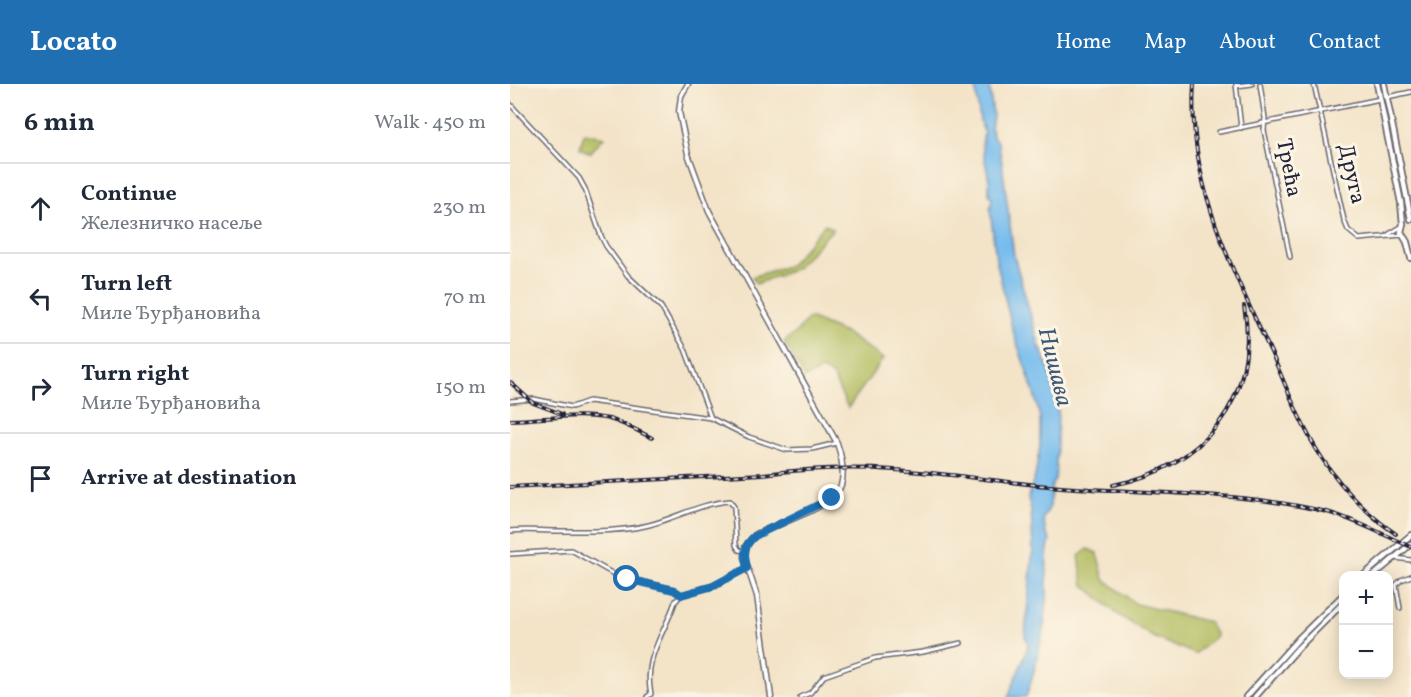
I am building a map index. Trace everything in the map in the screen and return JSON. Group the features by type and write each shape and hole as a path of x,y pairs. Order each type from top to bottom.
{"main road":[{"path":"1377,84 1398,184 1403,236 1411,258"},
{"path":"1384,84 1411,220 1402,226"},
{"path":"1403,236 1411,238"},
{"path":"1370,571 1411,535"},
{"path":"1379,571 1411,544"},
{"path":"1246,697 1339,599"},
{"path":"1255,697 1298,648 1339,608"}],"street":[{"path":"688,84 681,96 679,112 688,154 709,211 837,443 841,457 842,484 836,495 823,504 759,533 749,540 744,551 759,608 764,661 771,697"},
{"path":"1241,128 1236,85 1252,84"},
{"name":"Трећа","path":"1260,84 1264,124 1290,257"},
{"name":"Друга","path":"1314,84 1348,230 1359,239 1386,235 1403,236"},
{"path":"1387,97 1411,92"},
{"path":"1219,132 1380,99"},
{"path":"510,104 579,178 606,246 628,276 661,307 685,349 711,418"},
{"name":"Друга","path":"1386,235 1402,226"},
{"path":"510,401 534,399 572,407 589,401 711,418 749,437 787,450 812,449 837,443"},
{"path":"510,531 524,529 606,531 649,525 687,511 730,501 734,507 736,546 739,550 744,551"},
{"path":"510,555 572,550 617,576 674,590 681,595"},
{"path":"1394,557 1411,560"},
{"path":"651,694 648,678 652,654 675,602 681,595 713,586 747,568"},
{"path":"1400,608 1396,585 1411,576"},
{"path":"800,697 810,693 824,676 875,658 923,652 961,643"},
{"path":"647,697 651,694"},
{"path":"651,694 657,697"}],"green space":[{"path":"584,133 604,137 590,153 580,148"},
{"path":"825,224 833,229 795,269 756,284 752,277 790,265"},
{"path":"809,318 847,334 883,359 848,408 832,375 821,370 805,378 784,342"},
{"path":"1088,549 1097,553 1104,579 1136,604 1209,622 1216,636 1195,654 1153,637 1117,614 1083,584 1079,556"}],"water":[{"path":"975,84 989,84 993,116 991,128 993,137 998,142 1002,163 1014,256 1039,345 1050,372 1058,411 1055,479 1051,488 1050,506 1043,519 1046,534 1050,540 1046,611 1033,675 1026,697 1008,697 1028,642 1025,636 1033,548 1028,498 1035,477 1040,446 1040,417 1012,328 996,259 990,209 992,199 989,194 989,180 982,146 984,132 980,121"}],"railway":[{"path":"1194,84 1194,121 1198,157 1206,193 1216,227 1244,294 1300,418 1322,458 1353,497 1396,534"},
{"path":"1113,485 1145,476 1173,463 1198,445 1218,424 1233,399 1243,371 1247,340 1244,306"},
{"path":"510,382 533,403 562,414"},
{"path":"510,420 572,416 597,417 620,423 652,438"},
{"path":"510,487 828,469 894,470 1061,487 1262,500 1338,515 1411,547"}],"route":[{"path":"627,579 674,590 681,595 713,586 747,568 744,551 749,540 832,498"}],"water label":[{"name":"Нишава","path":"1054,367"}]}
